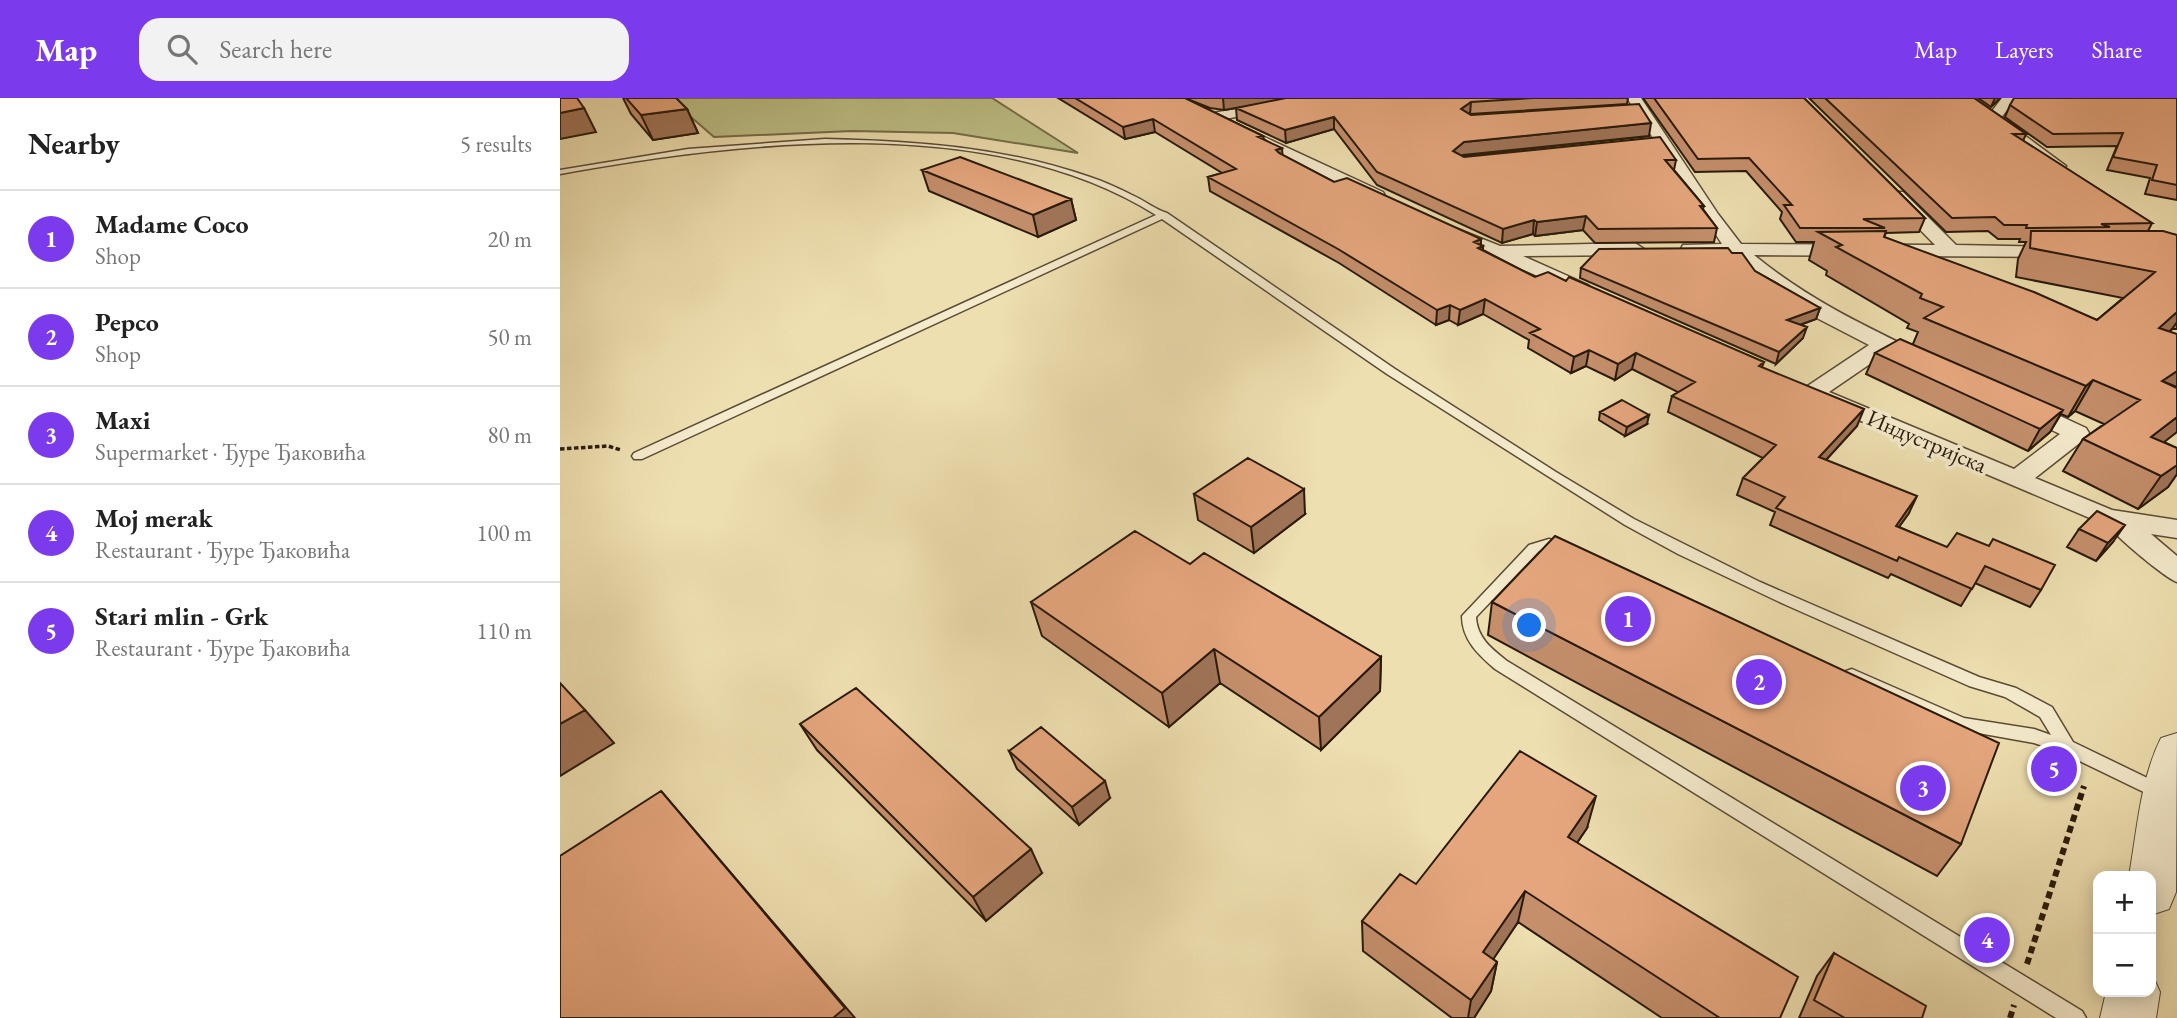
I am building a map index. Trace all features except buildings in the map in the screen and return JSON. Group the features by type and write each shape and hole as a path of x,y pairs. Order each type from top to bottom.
{"street":[{"path":"1214,117 1284,104 1298,98"},
{"path":"1964,98 2068,173"},
{"path":"1993,119 2009,98"},
{"path":"1635,106 1656,143 1736,248 1785,290 1883,345 1934,368"},
{"path":"1195,107 1394,204"},
{"path":"1885,184 1953,251"},
{"path":"1429,221 1603,299"},
{"path":"1496,251 1736,248 2079,250"},
{"path":"1814,392 1883,345"},
{"name":"Индустријска","path":"1789,381 2115,524 2177,541"},
{"path":"1998,396 2077,433 2017,480"},
{"path":"2115,524 2146,543 2177,572"},
{"name":"Индустријска","path":"2115,524 2177,529"},
{"path":"2161,879 2172,773"},
{"path":"2129,1018 2132,997"}],"lane":[{"path":"560,172 690,151 791,144 870,143 944,147 1018,158 1087,178 1164,215 1378,364 1548,472 1681,550 1975,682 2010,692 2046,712 2067,747"},
{"path":"638,456 1164,215"},
{"path":"1587,557 1549,544 1534,548 1469,616 1468,627 1481,648 1501,665 2075,1018"},
{"path":"1837,668 1962,724 2034,736 2172,773"}],"path":[{"path":"560,449 608,446 638,456"},
{"path":"2010,1018 2084,786"}],"green space":[{"path":"669,98 992,98 1078,153 953,133 852,131 714,137"}],"place":[{"name":"Madame Coco","path":"1628,619"},
{"name":"Pepco","path":"1759,682"},
{"name":"Stari mlin - Grk","path":"2054,769"},
{"name":"Maxi","path":"1923,788"},
{"name":"Moj merak","path":"1987,940"}]}
